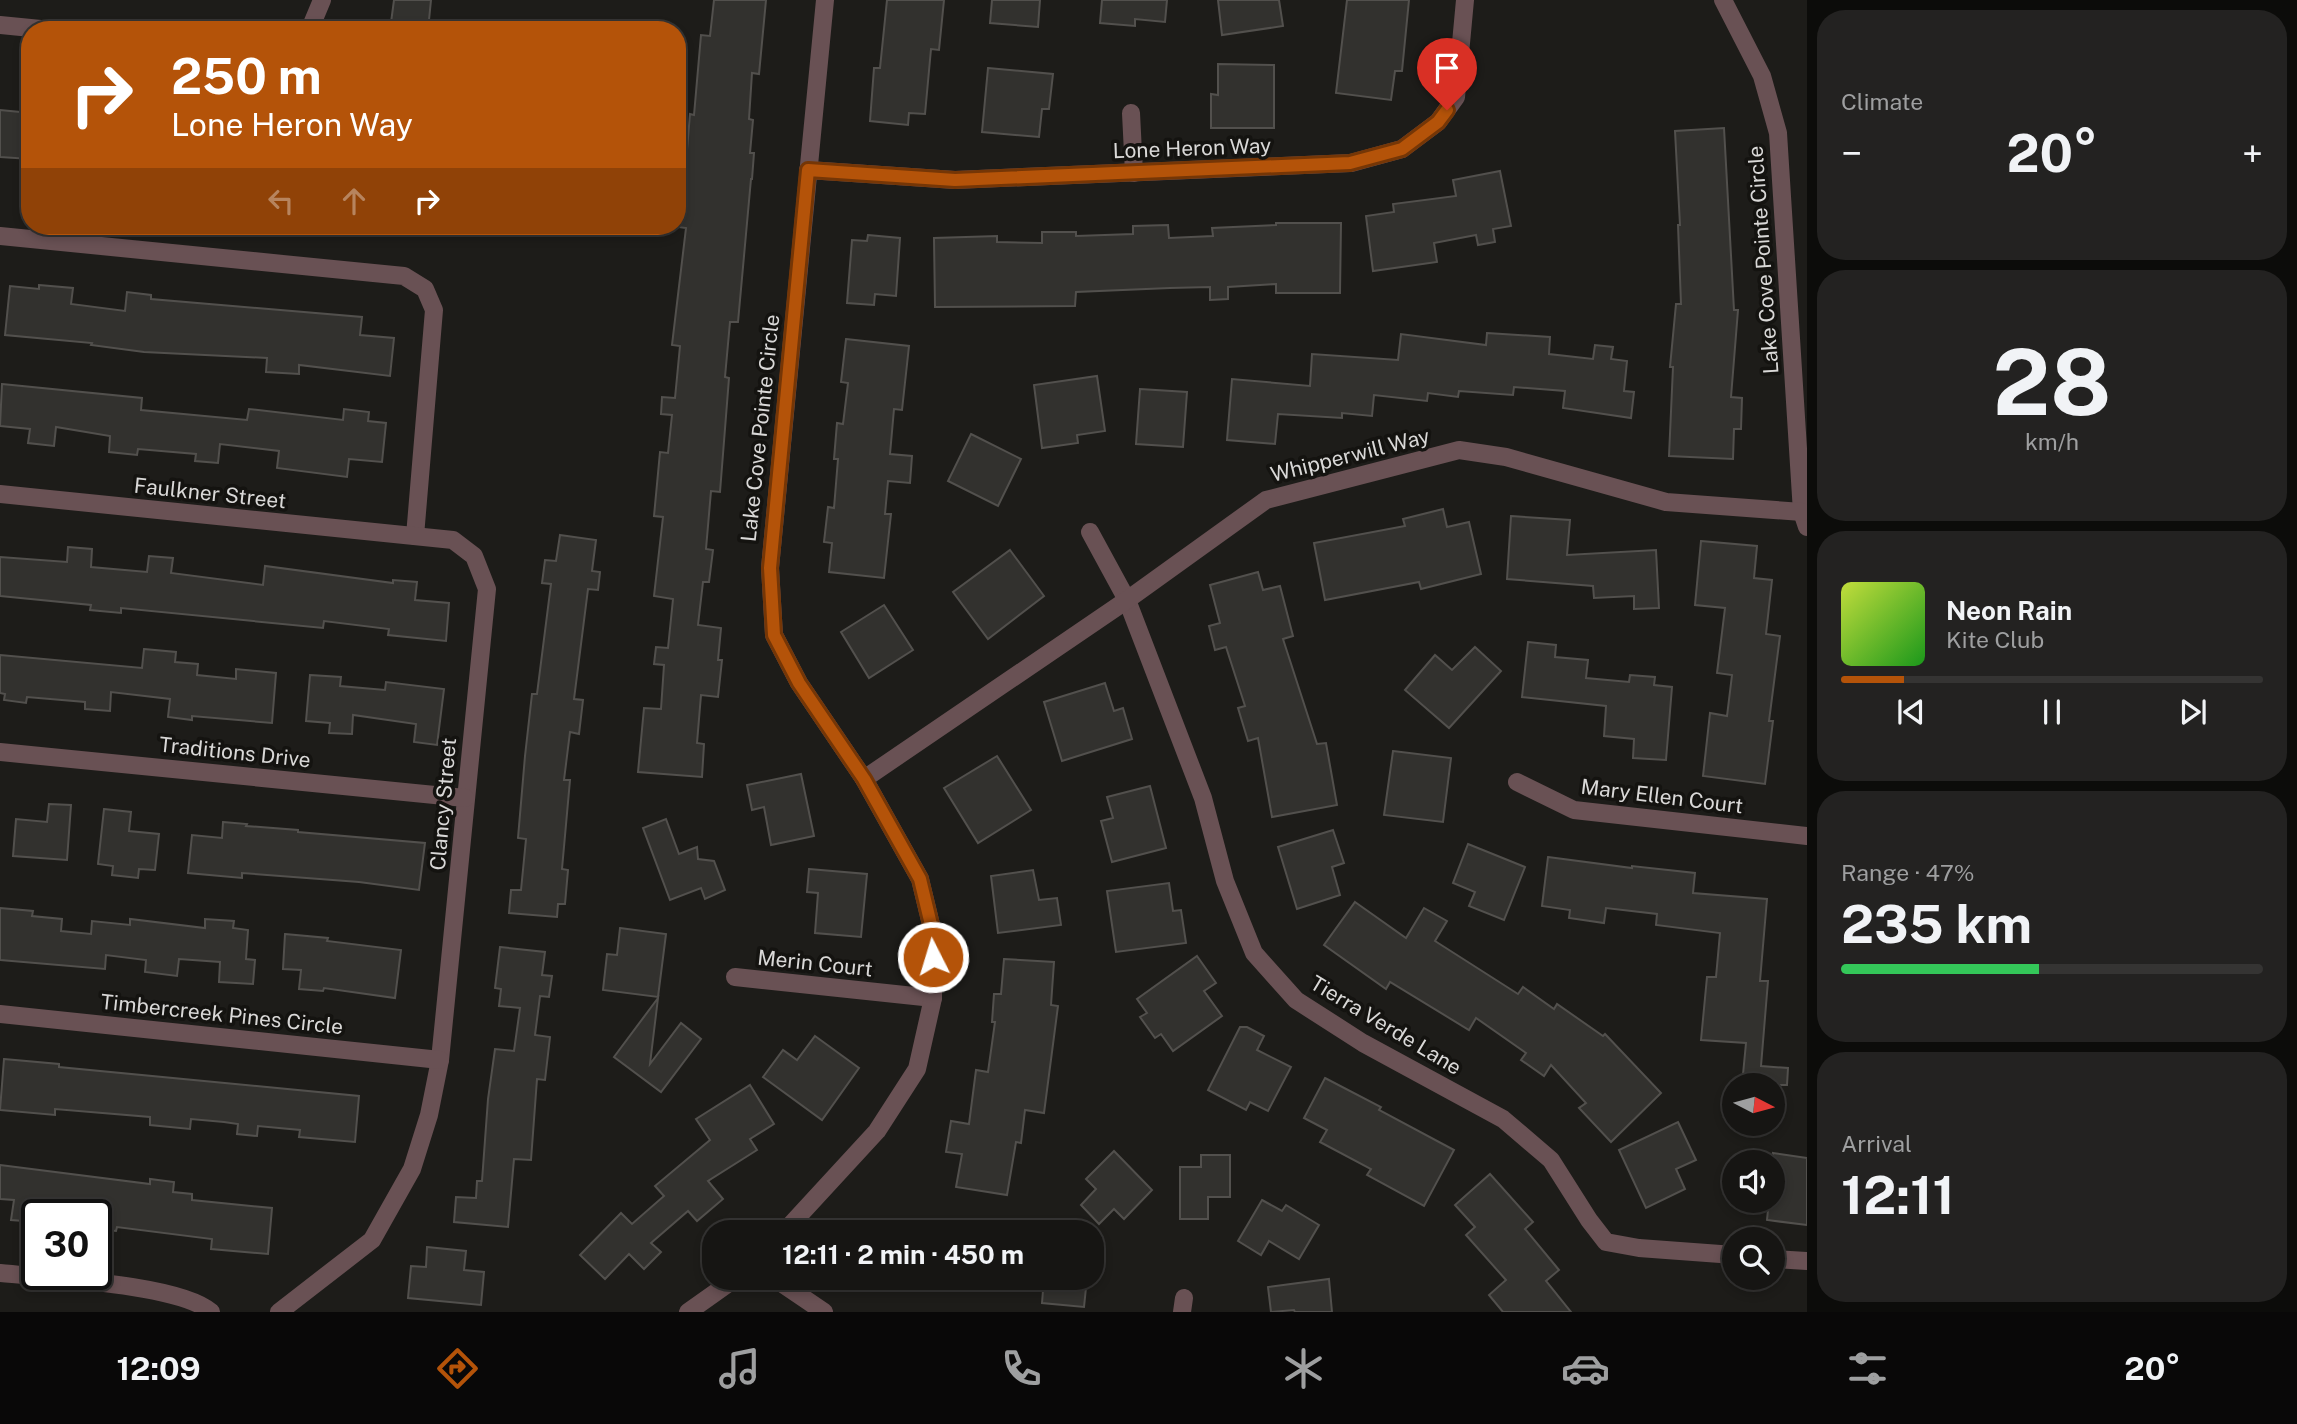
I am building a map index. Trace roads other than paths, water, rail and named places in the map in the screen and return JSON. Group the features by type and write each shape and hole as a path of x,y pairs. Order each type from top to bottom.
{"street":[{"path":"313,21 322,0"},
{"name":"Lake Cove Pointe Circle","path":"795,1220 877,1131 917,1069 933,998 934,937 920,879 864,779 799,683 774,635 770,568 825,0"},
{"name":"Lone Heron Way","path":"808,170 955,180 1350,163 1402,149 1438,122 1456,97 1465,0"},
{"name":"Lake Cove Pointe Circle","path":"1723,0 1762,76 1778,133 1804,520"},
{"path":"0,25 21,27"},
{"path":"1131,113 1134,173"},
{"path":"0,236 404,276 425,289 433,310 415,537"},
{"name":"Whipperwill Way","path":"864,779 1127,600 1266,499 1460,450 1506,457 1666,502 1804,520"},
{"name":"Faulkner Street","path":"0,494 415,537"},
{"name":"Tierra Verde Lane","path":"1090,532 1127,600 1203,798 1225,881 1254,953 1296,1000 1363,1043 1503,1119 1551,1160 1589,1220 1606,1241 1639,1248 1722,1254"},
{"name":"Clancy Street","path":"279,1312 372,1240 412,1169 429,1115 440,1059 487,589 474,556 453,540 415,537"},
{"name":"Traditions Drive","path":"0,752 465,798"},
{"name":"Mary Ellen Court","path":"1517,782 1574,810 1807,836"},
{"name":"Merin Court","path":"735,977 933,998"},
{"name":"Timbercreek Pines Circle","path":"0,1014 440,1059"},
{"path":"1785,1260 1807,1261"},
{"path":"0,1273 175,1294 204,1306 211,1312"},
{"path":"688,1312 719,1290"},
{"path":"792,1290 824,1312"}]}
